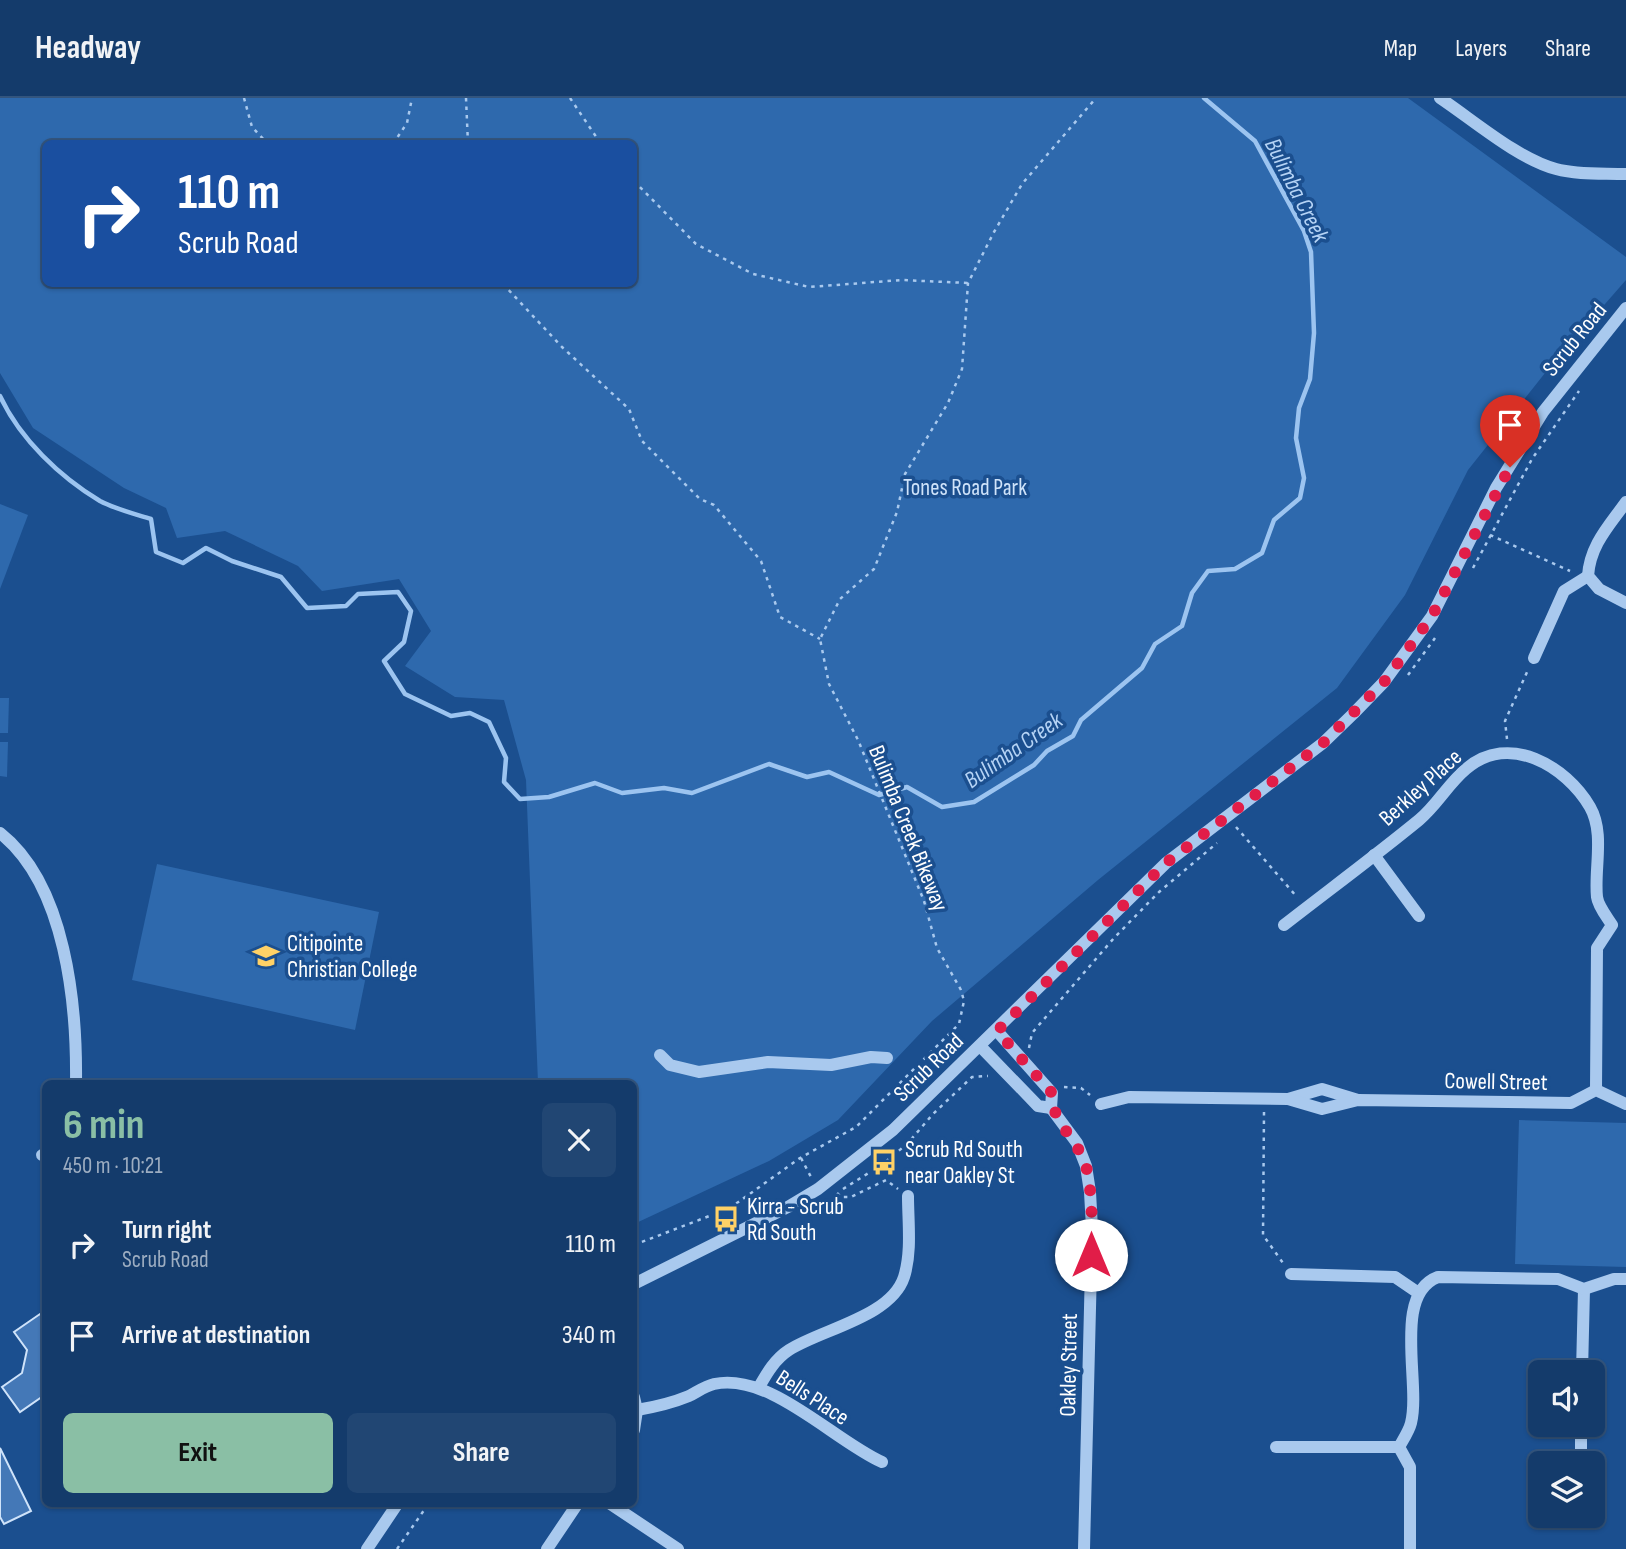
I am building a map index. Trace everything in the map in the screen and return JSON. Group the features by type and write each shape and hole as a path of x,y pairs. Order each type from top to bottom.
{"street":[{"path":"1440,98 1534,161 1555,169 1582,173 1626,174"},
{"name":"Scrub Road","path":"637,1282 818,1189 893,1130 1166,863 1323,743 1384,682 1432,616 1496,488 1543,412 1626,308"},
{"path":"1626,502 1596,542 1589,559 1588,576 1599,589 1626,603"},
{"path":"1534,658 1564,591 1588,576"},
{"path":"1508,753 1525,754 1557,770 1574,784 1592,810 1598,836 1597,900 1612,925"},
{"name":"Berkley Place","path":"1284,925 1422,818 1466,768 1488,757 1508,753"},
{"path":"0,832 23,858 46,896 60,935 74,1012 76,1080"},
{"path":"1374,855 1419,916"},
{"path":"1612,925 1626,925"},
{"path":"1612,925 1597,948 1597,1090 1620,1104 1626,1104"},
{"path":"997,1031 1052,1093 1051,1108"},
{"name":"Oakley Street","path":"980,1046 1038,1106 1051,1108 1077,1143 1086,1166 1092,1228 1084,1549"},
{"path":"660,1055 670,1065 699,1072 768,1062 831,1065 871,1057 887,1058"},
{"name":"Cowell Street","path":"1288,1099 1322,1089 1358,1100"},
{"name":"Cowell Street","path":"1101,1104 1129,1097 1288,1099 1322,1109 1358,1100 1571,1103 1597,1090"},
{"path":"759,1387 772,1365 786,1351 877,1309 893,1296 903,1279 907,1259 908,1196"},
{"path":"1292,1274 1395,1277 1417,1293"},
{"path":"1399,1447 1411,1422 1413,1311 1417,1293 1428,1280 1438,1277 1558,1279 1584,1289 1614,1279 1626,1279"},
{"path":"1582,1360 1584,1289"},
{"name":"Bells Place","path":"637,1402 663,1406 713,1384 737,1383 759,1387 858,1451 882,1462"},
{"path":"1276,1447 1399,1447"},
{"path":"1399,1447 1410,1467 1410,1549"},
{"path":"367,1549 395,1507"},
{"path":"547,1549 575,1507"},
{"path":"615,1507 678,1549"}],"path":[{"path":"244,98 252,127 264,140"},
{"path":"396,140 407,123 412,98"},
{"path":"466,98 468,140"},
{"path":"570,98 598,140"},
{"path":"506,287 562,347 629,409 642,441 700,499 714,505 746,542 761,561 780,617 820,639 840,599 874,569 897,512 905,474 948,403 962,369 968,283 1023,184 1096,98"},
{"path":"637,184 696,244 753,274 809,288 902,280 968,283"},
{"path":"1490,535 1557,568 1588,576"},
{"name":"Bulimba Creek Bikeway","path":"637,1244 730,1208 800,1158 856,1127 959,1024 964,1000 937,948 924,901 865,758 829,684 820,639"},
{"path":"1508,753 1505,721 1534,658"},
{"path":"1237,827 1307,908"},
{"path":"1052,1093 1060,1087 1081,1088 1101,1104"},
{"path":"1264,1099 1263,1235 1292,1274"},
{"path":"837,1193 841,1197 850,1197 886,1180 908,1196"},
{"path":"397,1549 426,1507"}],"green space":[{"name":"Tones Road Park","path":"0,98 1408,98 1626,257 1626,280 1549,368 1468,470 1405,595 1337,688 1098,880 932,1021 838,1120 769,1161 637,1223 637,1080 538,1080 526,780 504,700 455,697 405,666 431,631 399,579 322,591 298,566 225,531 177,538 166,508 124,488 33,428 0,373"},
{"path":"0,504 28,515 0,589"},
{"path":"0,698 9,698 8,733 0,733"},
{"path":"0,742 8,742 7,777 0,776"},
{"path":"157,864 379,912 355,1030 132,980"},
{"path":"1519,1120 1626,1123 1626,1267 1515,1264"}],"building":[{"path":"40,1314 42,1317 42,1397 20,1412 2,1387 22,1373 27,1350 14,1332"},
{"path":"0,1448 31,1511 4,1524 0,1517"}],"waterway":[{"name":"Bulimba Creek","path":"0,396 30,442 70,481 106,504 151,519 156,552 183,563 206,548 232,561 281,577 307,608 346,606 358,594 398,592 411,611 404,642 384,661 405,694 451,716 470,713 489,722 506,758 504,782 520,799 549,797 595,783 622,793 664,788 692,793 769,764 807,777 829,772 879,795 907,787 942,807 974,802 1034,765 1047,751 1073,736 1081,720 1142,668 1155,644 1182,626 1192,593 1208,571 1235,569 1262,553 1274,520 1300,498 1304,478 1296,438 1299,408 1310,379 1314,333 1311,252 1304,231 1255,141 1204,98"}],"place":[{"name":"Citipointe Christian College","path":"266,956"},
{"name":"Scrub Rd South near Oakley St","path":"884,1162"},
{"name":"Kirra - Scrub Rd South","path":"726,1219"}],"route":[{"path":"1091,1255 1090,1192 1086,1166 1077,1143 1051,1108 1052,1093 997,1031 1166,863 1323,743 1384,682 1432,616 1469,539 1510,467"}]}
